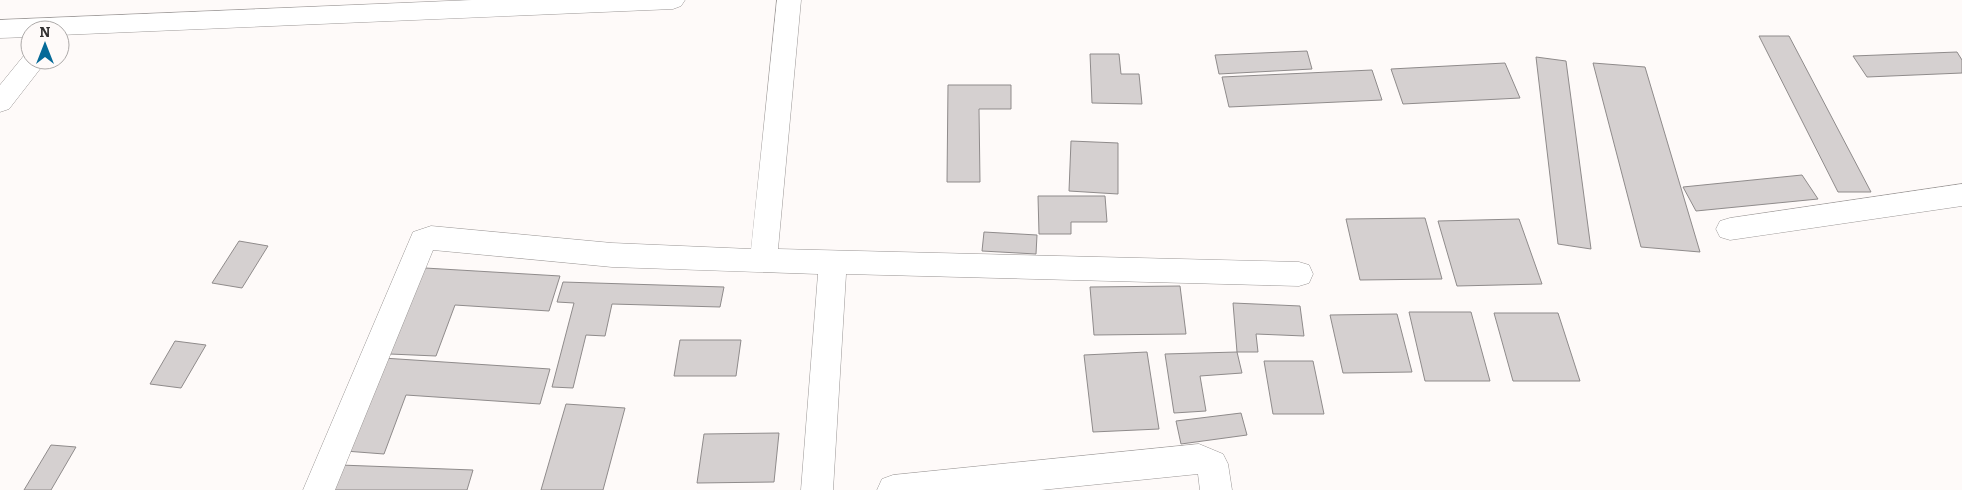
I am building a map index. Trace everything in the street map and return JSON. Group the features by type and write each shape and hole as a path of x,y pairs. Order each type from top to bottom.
{"street":[{"path":"70,28 673,0"},
{"path":"764,261 789,0"},
{"path":"0,29 20,29"},
{"path":"0,102 27,70"},
{"path":"1730,229 1962,195"},
{"path":"319,490 423,240 431,238 612,255 764,261 1299,274"},
{"path":"817,490 833,262"},
{"path":"893,490 1199,459 1212,464 1216,490"}],"building":[{"path":"1759,36 1789,36 1871,192 1838,192"},
{"path":"1307,51 1312,69 1219,74 1215,55"},
{"path":"1957,52 1962,60 1962,73 1867,77 1853,56"},
{"path":"1090,54 1119,54 1121,74 1139,74 1142,104 1092,103"},
{"path":"1536,57 1566,61 1591,249 1558,244"},
{"path":"1505,63 1520,98 1403,104 1391,69"},
{"path":"1593,63 1645,67 1700,252 1641,247"},
{"path":"1372,70 1382,100 1229,107 1222,77"},
{"path":"948,85 1011,85 1011,109 979,109 980,182 947,182"},
{"path":"1071,141 1118,143 1118,194 1069,191"},
{"path":"1802,175 1818,199 1696,211 1683,187"},
{"path":"1038,196 1105,196 1107,222 1071,222 1071,234 1039,234"},
{"path":"1425,218 1442,279 1360,280 1346,219"},
{"path":"1519,219 1542,284 1457,286 1438,221"},
{"path":"984,232 1037,235 1036,254 982,251"},
{"path":"239,241 268,246 242,288 212,283"},
{"path":"425,268 560,276 549,311 455,305 436,356 390,354"},
{"path":"563,282 724,287 720,307 612,304 605,336 586,335 573,388 552,387 574,303 557,302"},
{"path":"1180,286 1186,334 1094,335 1090,287"},
{"path":"1233,303 1300,306 1304,336 1256,334 1258,352 1237,352"},
{"path":"1409,312 1471,312 1490,381 1425,381"},
{"path":"1494,313 1558,313 1580,381 1513,381"},
{"path":"1397,314 1412,372 1343,373 1330,315"},
{"path":"680,340 741,340 736,376 674,376"},
{"path":"175,341 206,345 181,388 150,384"},
{"path":"1147,352 1159,429 1093,432 1084,355"},
{"path":"1237,352 1242,373 1200,376 1206,411 1174,413 1165,354"},
{"path":"383,358 550,369 540,404 406,395 384,454 345,451"},
{"path":"1264,361 1313,361 1324,414 1273,414"},
{"path":"566,404 625,408 603,490 541,490"},
{"path":"1241,413 1247,435 1181,444 1176,421"},
{"path":"779,433 774,482 697,483 704,434"},
{"path":"51,445 76,447 51,490 24,490"},
{"path":"340,465 473,470 467,490 330,490"}]}
